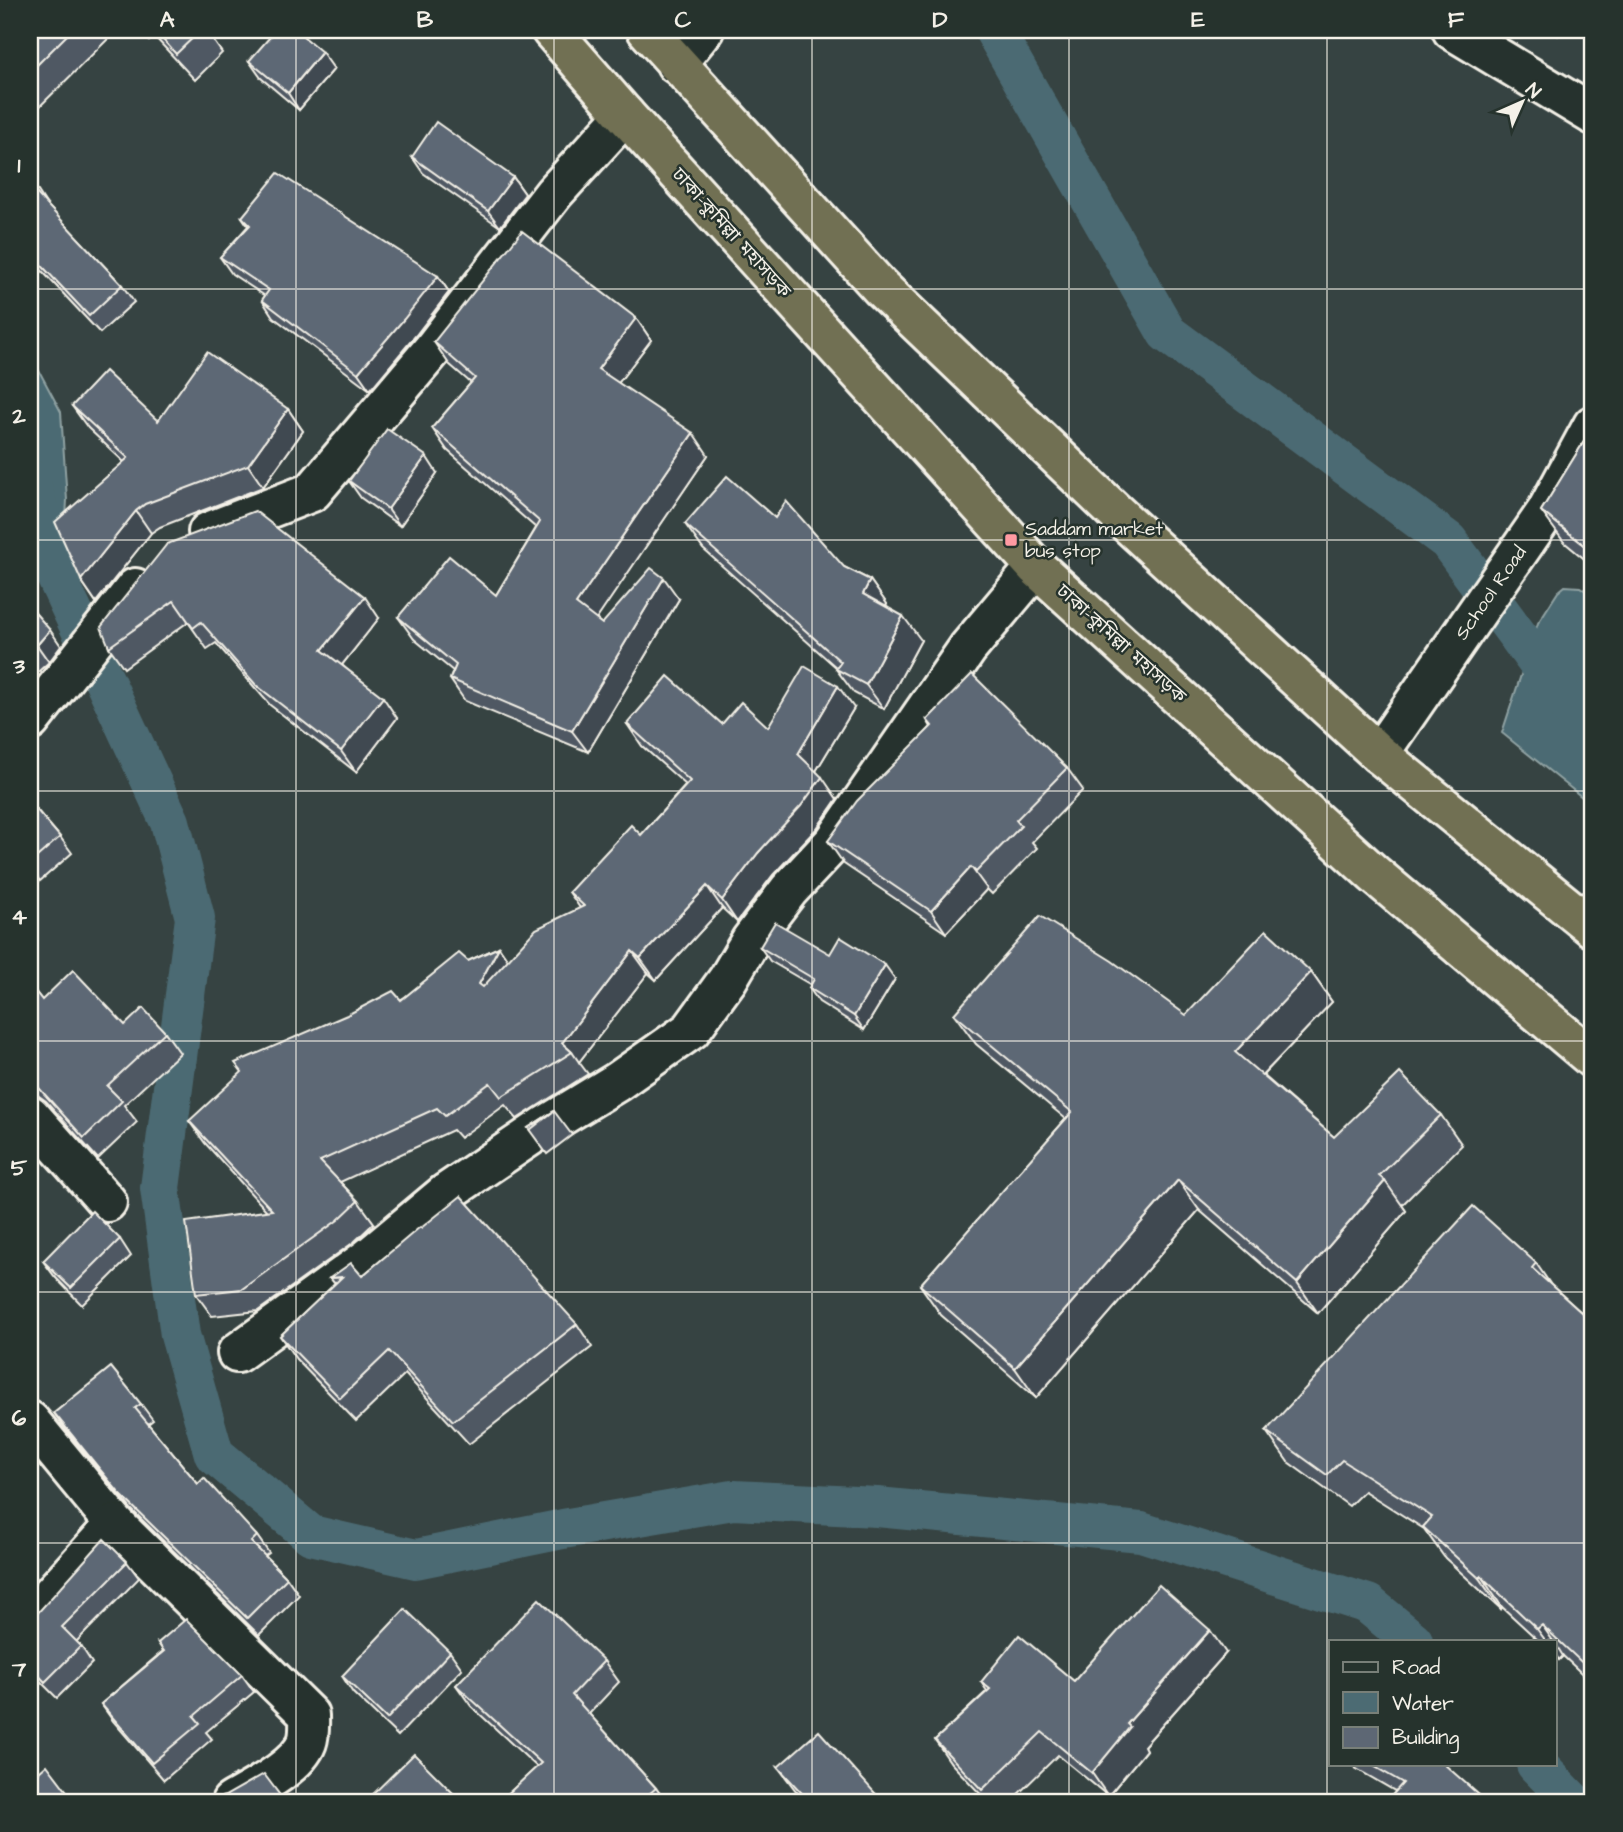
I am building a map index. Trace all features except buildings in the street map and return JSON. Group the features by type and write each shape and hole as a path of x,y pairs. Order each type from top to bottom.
{"highway":[{"name":"ঢাকা–কুমিল্লা মহাসড়ক","path":"551,30 625,116 1036,567 1374,874 1593,1059"},
{"path":"647,30 880,287 1113,510 1379,754 1593,928"}],"street":[{"path":"676,64 704,30"},
{"path":"1452,30 1593,115"},
{"path":"31,719 160,561 312,492 433,349 554,193 625,116"},
{"name":"School Road","path":"1379,754 1546,512 1593,425"},
{"path":"237,1353 367,1259 446,1193 545,1126 617,1082 691,1030 728,979 751,940 789,890 834,842 968,648 1036,567"},
{"path":"30,1115 107,1202"},
{"path":"30,1422 115,1524 309,1715 308,1741 300,1756 272,1778 230,1802"},
{"path":"30,1618 115,1524"}],"water":[{"path":"30,354 61,412 67,500 64,555 33,588 30,585"},
{"path":"1565,586 1580,587 1593,596 1593,806 1502,733 1538,623 1558,592"}],"waterway":[{"path":"994,30 1167,333 1448,541 1593,738"},
{"path":"30,479 56,576 170,822 195,918 160,1188 180,1335 214,1454 311,1535 416,1559 563,1529 733,1500 877,1507 1141,1532 1368,1604 1412,1640"},
{"path":"1538,1766 1573,1802"}],"place":[{"name":"Saddam market bus stop","path":"1011,540"}]}
